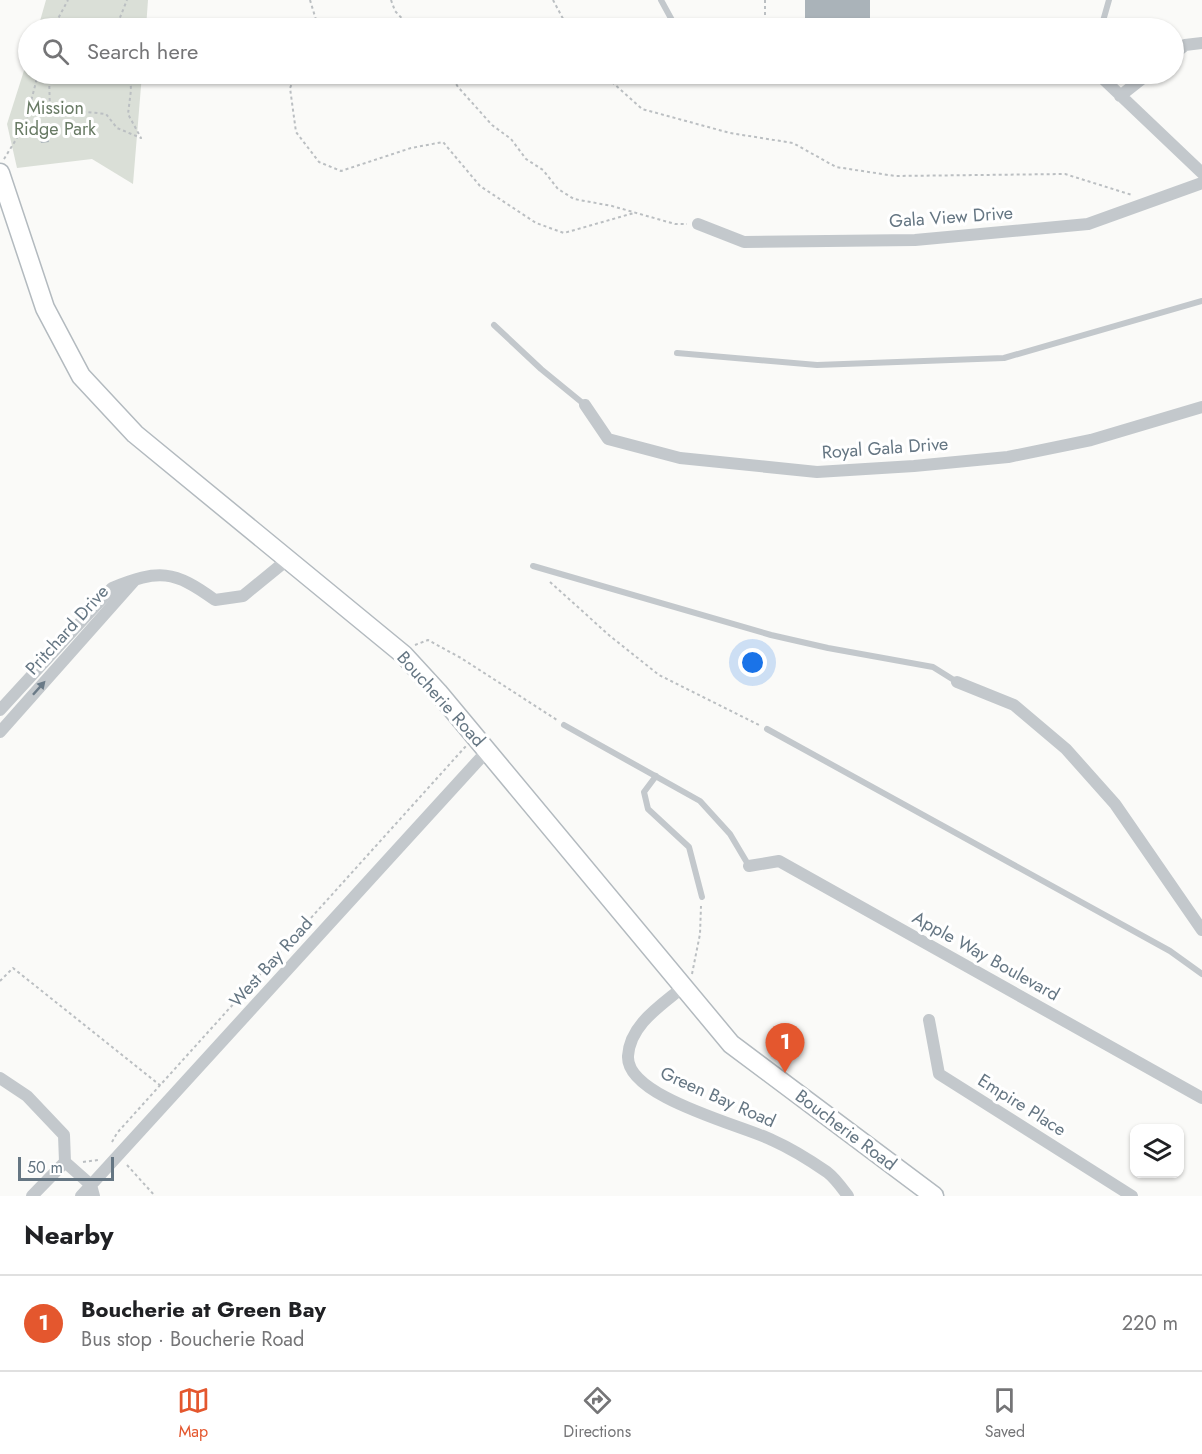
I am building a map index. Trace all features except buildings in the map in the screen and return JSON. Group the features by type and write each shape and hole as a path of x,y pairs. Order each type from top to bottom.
{"main road":[{"name":"Boucherie Road","path":"0,173 45,308 81,376 135,434 404,655 475,736 731,1044 934,1196"}],"street":[{"path":"1184,46 1202,43"},
{"path":"1108,84 1202,173"},
{"path":"1120,96 1135,84"},
{"name":"Gala View Drive","path":"698,224 744,242 915,240 1088,224 1202,183"},
{"name":"Royal Gala Drive","path":"585,405 608,439 680,458 817,472 1008,457 1091,440 1202,407"},
{"name":"Pritchard Drive","path":"0,710 112,588 136,578 166,574 192,583 215,600 243,596 287,560"},
{"name":"Pritchard Drive","path":"0,732 136,578"},
{"path":"957,682 1014,705 1066,749 1115,804 1202,930"},
{"name":"West Bay Road","path":"81,1196 93,1191 119,1156 487,751"},
{"name":"Apple Way Boulevard","path":"749,866 779,861 1202,1098"},
{"name":"Green Bay Road","path":"683,987 640,1024 633,1036 628,1057 633,1074 652,1090 696,1111 773,1140 829,1173 849,1196"},
{"name":"Empire Place","path":"929,1020 939,1074 1132,1196"},
{"path":"0,1078 27,1096 64,1135 69,1166 93,1191"},
{"path":"32,1196 69,1166"}],"lane":[{"path":"661,0 671,18"},
{"path":"1104,18 1109,0"},
{"path":"677,353 817,365 1004,358 1202,301"},
{"path":"494,326 585,405"},
{"path":"533,566 771,635 933,667 957,682"},
{"path":"564,725 700,801 730,834 749,866"},
{"path":"767,729 1170,951 1202,974"},
{"path":"656,776 644,792 648,809 689,847 702,897"}],"path":[{"path":"58,18 68,0"},
{"path":"120,18 127,0"},
{"path":"310,0 315,18"},
{"path":"391,0 395,11 402,18"},
{"path":"553,0 563,18"},
{"path":"765,0 765,18"},
{"path":"0,165 25,125 35,84"},
{"path":"50,84 50,112 60,116 78,111 106,114 117,128 141,138 128,114 131,84"},
{"path":"292,84 290,88 296,132 319,162 341,171 411,148 443,142 480,186 536,223 564,233 634,213"},
{"path":"456,84 492,124 512,139 526,159 543,170 558,189 574,199 612,206 675,224 698,224"},
{"path":"614,84 642,109 730,133 794,144 836,167 895,176 1065,174 1152,201"},
{"path":"533,566 610,636 659,675 767,729"},
{"path":"404,655 416,644 428,640 469,663 564,725"},
{"path":"112,1142 117,1133 475,736"},
{"path":"683,987 694,972 700,934 702,897"},
{"path":"0,981 13,968 174,1095"},
{"path":"119,1156 155,1196"},
{"path":"69,1166 86,1160 102,1160"}],"green space":[{"path":"46,0 148,0 147,18 41,18"},
{"name":"Mission Ridge Park","path":"20,84 141,84 133,184 92,159 17,168 7,124"}],"place":[{"name":"Boucherie at Green Bay","path":"785,1073"}]}
